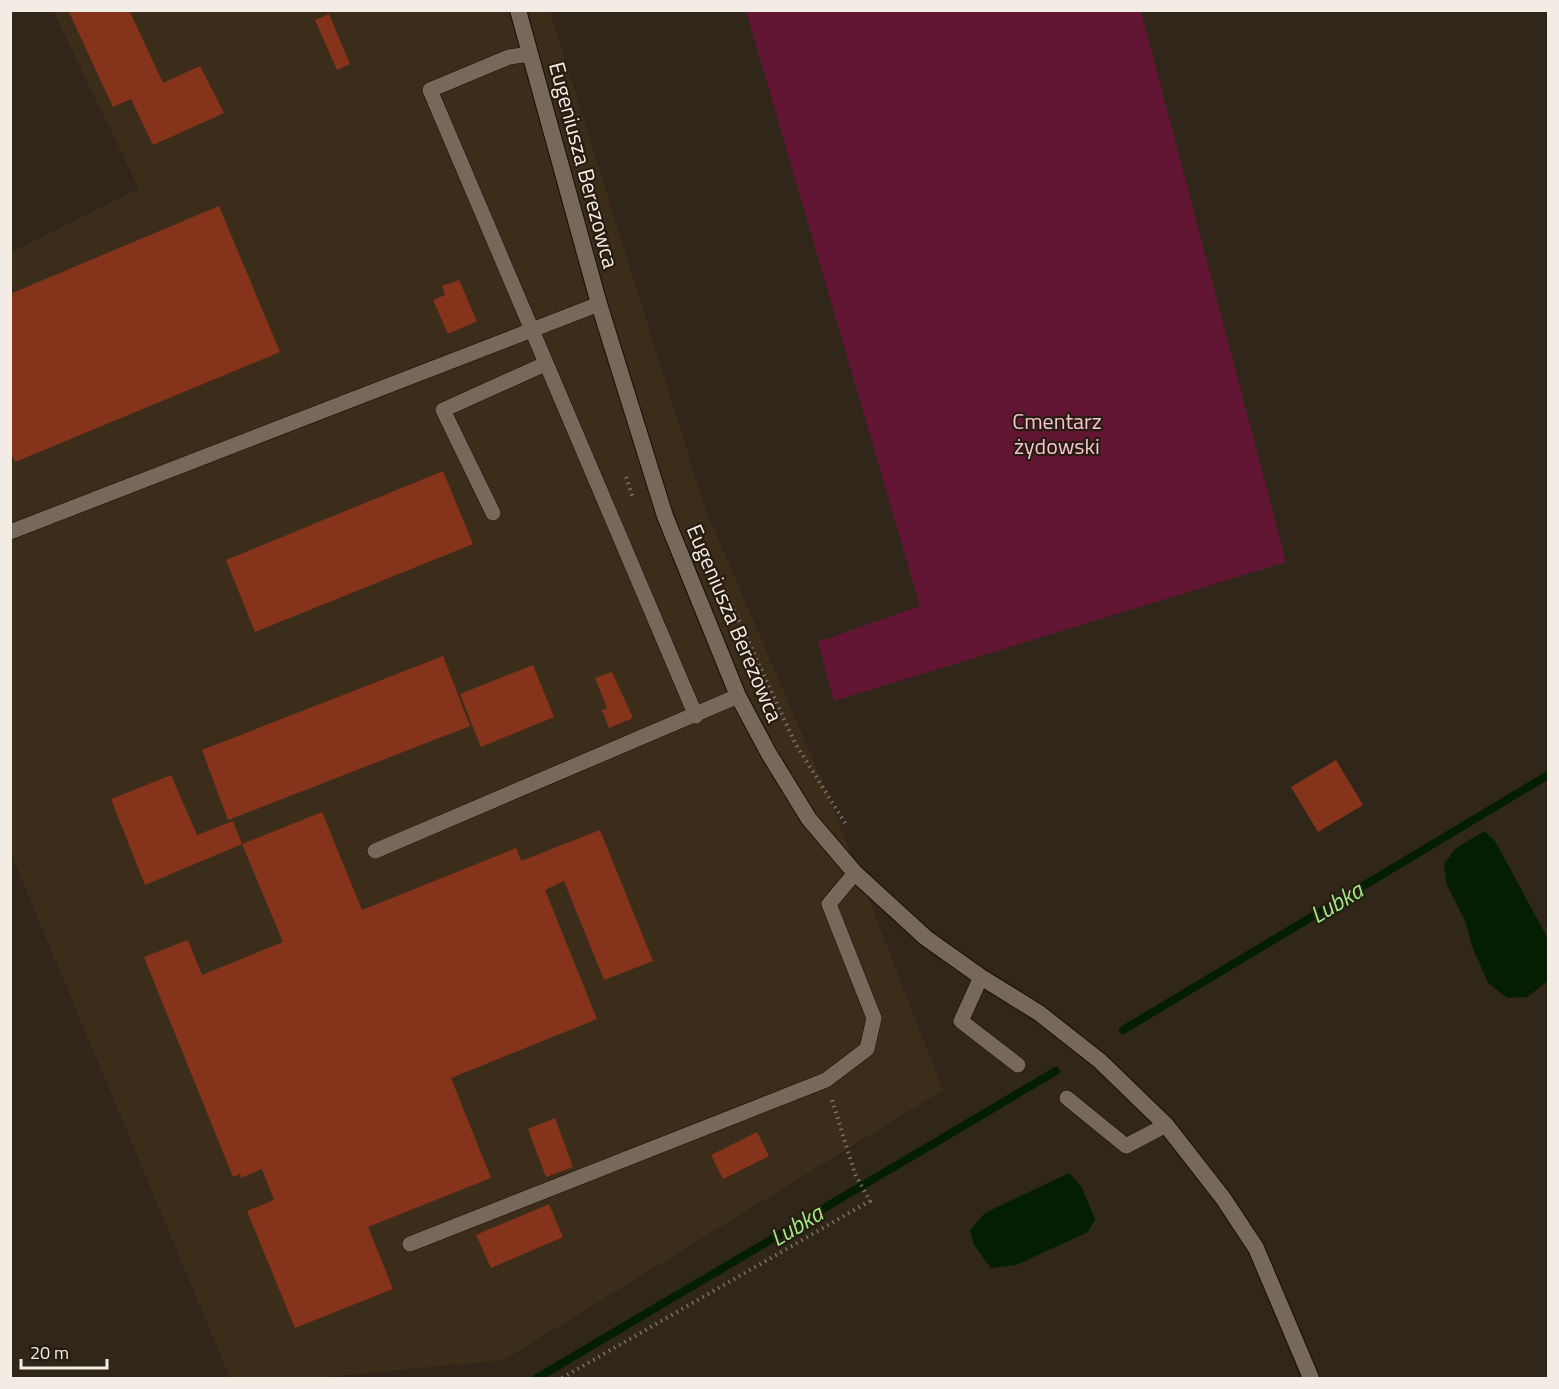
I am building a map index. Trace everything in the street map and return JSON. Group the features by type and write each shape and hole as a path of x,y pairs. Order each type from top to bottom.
{"street":[{"name":"Eugeniusza Berezowca","path":"518,10 599,304 664,516 738,696 769,754 809,819 855,873 926,938 981,977 1039,1013 1100,1061 1166,1125 1223,1198 1256,1248 1311,1378"}],"lane":[{"path":"530,54 509,57 430,90 696,716"},
{"path":"10,532 599,304"},
{"path":"493,513 443,410 545,364"},
{"path":"375,851 696,716 738,696"},
{"path":"410,1244 826,1080 867,1049 874,1018 829,904 855,873"},
{"path":"981,977 961,1021 1018,1065"},
{"path":"1067,1098 1126,1146 1166,1125"}],"path":[{"path":"626,476 636,507"},
{"path":"697,594 709,588 717,589 727,595 795,743 850,832"},
{"path":"562,1378 870,1202 855,1174 826,1080"}],"shaded area":[{"path":"53,11 550,11 705,508 825,788 943,1090 504,1360 316,1378 230,1378 11,854 11,253 139,189"},
{"path":"1484,831 1495,841 1548,939 1548,981 1527,997 1507,998 1488,983 1472,946 1466,923 1447,885 1444,864 1455,849"},
{"path":"1069,1173 1081,1186 1095,1219 1088,1232 1016,1265 991,1268 974,1245 970,1230 985,1213"}],"green space":[{"name":"Cmentarz żydowski","path":"746,11 1141,11 1286,562 834,701 818,642 920,606"}],"building":[{"path":"68,10 129,10 163,83 200,66 224,113 153,145 131,99 113,107"},
{"path":"329,14 350,64 337,70 315,20"},
{"path":"219,206 280,352 15,462 10,451 10,294"},
{"path":"459,280 477,321 448,334 433,300 445,295 442,286"},
{"path":"443,471 473,544 255,632 226,560"},
{"path":"443,656 470,726 228,820 202,750"},
{"path":"533,665 554,717 481,747 460,694"},
{"path":"612,672 633,718 609,728 602,710 607,708 595,678"},
{"path":"1336,760 1363,805 1318,832 1291,787"},
{"path":"171,775 197,835 233,821 242,844 145,885 111,799"},
{"path":"322,812 362,910 516,848 521,861 600,830 653,961 604,980 564,881 545,890 597,1019 451,1078 491,1178 368,1227 393,1289 295,1328 247,1211 274,1200 262,1169 241,1178 240,1174 233,1177 144,957 188,940 202,975 283,942 242,844"},
{"path":"555,1118 573,1167 546,1177 528,1129"},
{"path":"757,1132 769,1156 723,1179 711,1155"},
{"path":"549,1204 563,1237 491,1268 476,1235"}],"waterway":[{"name":"Lubka","path":"1123,1030 1548,775"},
{"name":"Lubka","path":"537,1378 1056,1071"}]}
